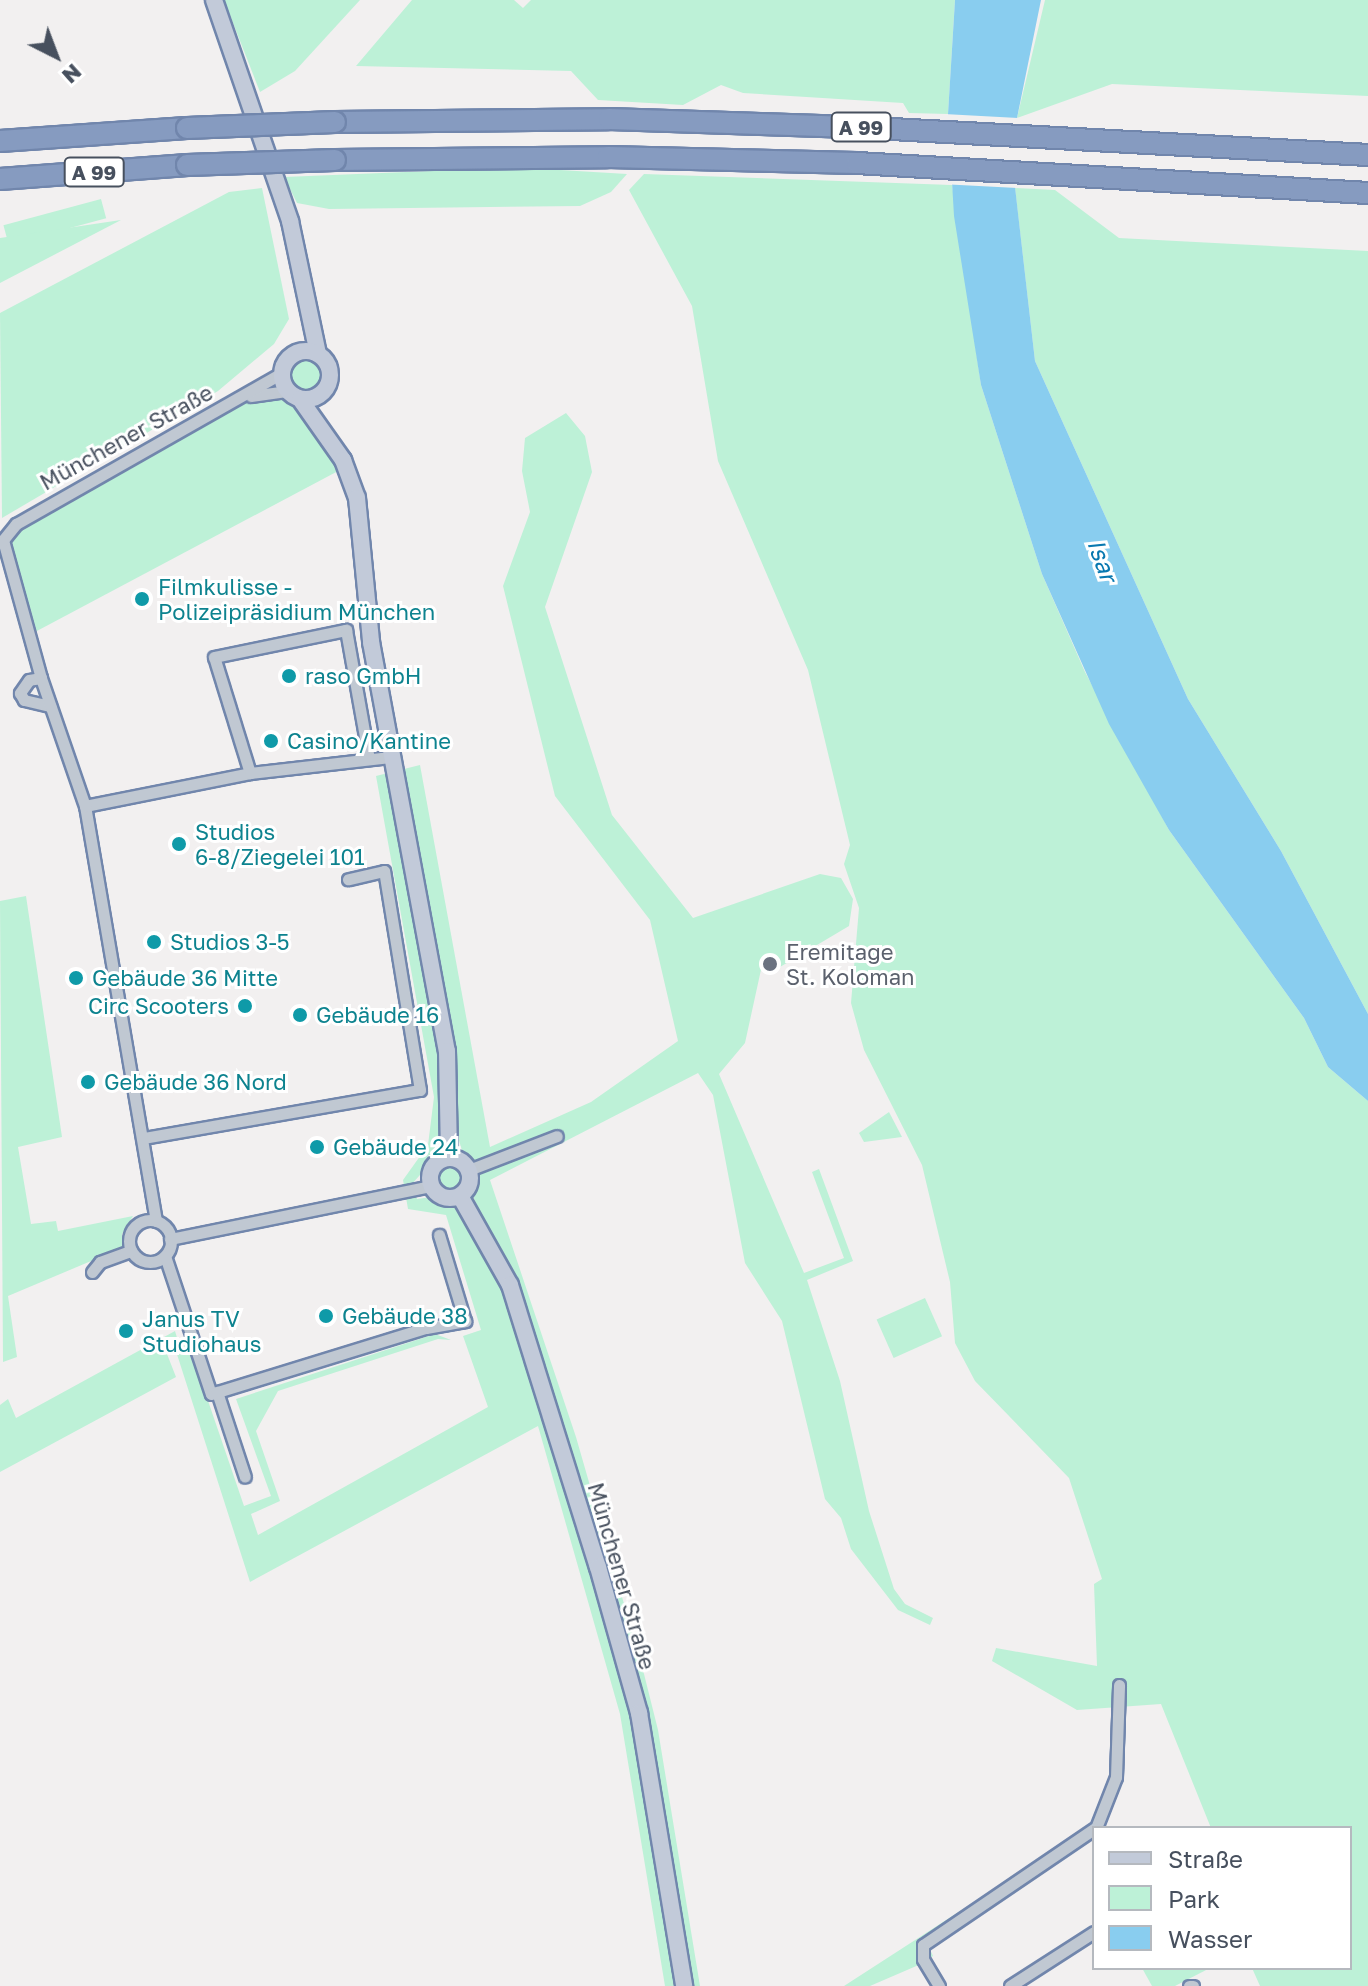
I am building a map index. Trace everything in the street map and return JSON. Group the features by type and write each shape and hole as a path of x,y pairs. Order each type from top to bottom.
{"highway":[{"name":"A 99","path":"0,141 335,122 609,119 1114,139 1368,155"},
{"name":"A 99","path":"0,179 187,165 608,157 1112,175 1368,193"}],"main road":[{"path":"214,0 290,221 318,354 331,371 324,392 326,419 357,498 371,642 447,1051 449,1158"},
{"path":"307,310 294,355 282,373 294,395 339,452"},
{"path":"294,355 318,354"},
{"path":"294,395 324,392"},
{"path":"449,1158 469,1170 469,1184 460,1196 443,1198 430,1186 432,1168 449,1158"},
{"name":"Münchener Straße","path":"460,1196 510,1285 598,1567 639,1713 684,1986"}],"street":[{"name":"Münchener Straße","path":"170,1239 156,1221 85,806 50,706 6,562 4,534 282,373"},
{"name":"Münchener Straße","path":"235,401 269,390 294,395"},
{"path":"250,773 214,657 346,630 369,759"},
{"path":"41,678 29,680 20,693 24,700 50,706"},
{"path":"85,806 250,773 390,757"},
{"path":"144,1138 420,1090 384,871 348,879"},
{"path":"469,1170 557,1136"},
{"path":"430,1186 170,1239 165,1256 211,1394 426,1328 465,1321 439,1235"},
{"path":"156,1221 137,1225 129,1238 131,1251 147,1262 165,1256"},
{"path":"92,1272 100,1262 131,1251"},
{"path":"217,1392 245,1477"},
{"path":"1096,1826 1116,1777 1119,1685"},
{"path":"939,1986 923,1959 923,1945 1092,1831"},
{"path":"1010,1986 1092,1933"}],"green space":[{"path":"224,0 360,0 295,71 260,92"},
{"path":"412,0 514,0 523,8 531,0 955,0 948,114 909,113 903,103 743,93 721,85 683,105 598,100 571,71 356,66"},
{"path":"1045,0 1368,0 1368,96 1112,84 1017,118"},
{"path":"455,170 560,170 627,174 611,192 580,206 329,209 297,203 284,177"},
{"path":"644,174 952,185 981,385 1042,574 1085,672 1169,830 1304,1018 1328,1067 1368,1101 1368,1986 1260,1986 1253,1970 1352,1970 1352,1826 1210,1826 1161,1704 1077,1710 992,1661 996,1648 1097,1666 1094,1584 1102,1579 1069,1478 975,1381 955,1343 950,1282 922,1165 864,1050 851,1003 859,908 844,864 850,845 808,670 718,461 692,306 629,190"},
{"path":"262,188 289,319 274,344 218,391 2,518 0,313 229,192"},
{"path":"1015,188 1055,190 1119,238 1368,251 1368,1014 1281,851 1188,699 1035,361"},
{"path":"101,199 106,218 9,244 3,225"},
{"path":"121,220 0,283 0,238"},
{"path":"306,358 318,364 324,376 318,388 306,394 294,388 288,376 294,364"},
{"path":"281,395 302,406 340,470 35,632 8,554 10,540 21,527 250,400"},
{"path":"566,413 585,436 592,472 545,607 612,815 693,918 820,874 841,878 853,899 849,926 780,967 769,954 764,956 745,1043 719,1074 804,1273 844,1258 812,1172 819,1169 853,1261 807,1280 840,1381 869,1511 894,1589 905,1604 933,1618 930,1625 898,1610 851,1549 841,1518 825,1499 782,1321 745,1263 713,1095 698,1073 490,1180 576,1437 643,1670 658,1730 700,1986 665,1986 620,1714 538,1426 250,1582 174,1345 167,1354 176,1377 0,1472 0,1405 8,1399 16,1418 175,1331 178,1341 190,1348 244,1506 271,1496 236,1399 435,1334 451,1340 438,1339 278,1391 256,1431 280,1501 251,1514 258,1535 488,1407 463,1336 481,1330 446,1215 408,1209 403,1180 428,1145 434,1097 376,776 420,765 490,1147 591,1102 678,1041 650,920 555,796 503,586 530,512 522,471 525,438","holes":["457,1134 464,1157 472,1161 484,1158 487,1166 476,1173 472,1194 479,1210 467,1218 454,1205 431,1197 417,1199 412,1184 441,1151 443,1135"]},
{"path":"26,896 62,1137 18,1147 31,1224 56,1221 58,1231 133,1216 122,1234 122,1248 8,1296 17,1357 3,1362 0,901"},
{"path":"889,1112 902,1137 864,1142 859,1133"},
{"path":"450,1163 461,1167 465,1178 461,1189 450,1193 439,1189 435,1178 439,1167"},
{"path":"925,1298 942,1336 894,1358 877,1320"},
{"path":"1079,1834 1085,1842 928,1945 933,1956 921,1964 870,1986 844,1986"},
{"path":"1143,1970 1206,1970 1175,1986 1152,1986"}],"water":[{"name":"Isar","path":"955,0 1041,0 1017,118 1015,187 1035,361 1188,699 1281,851 1368,1014 1368,1101 1328,1067 1304,1018 1169,830 1109,724 1042,574 981,385 954,216 948,114"}],"pier":[{"path":"944,114 1021,118 1017,188 940,184"}],"place":[{"name":"Filmkulisse - Polizeipräsidium München","path":"142,599"},
{"name":"raso GmbH","path":"289,676"},
{"name":"Casino/Kantine","path":"271,741"},
{"name":"Studios 6-8/Ziegelei 101","path":"179,844"},
{"name":"Studios 3-5","path":"154,942"},
{"name":"Eremitage St. Koloman","path":"770,964"},
{"name":"Gebäude 36 Mitte","path":"76,978"},
{"name":"Circ Scooters","path":"245,1006"},
{"name":"Gebäude 16","path":"300,1015"},
{"name":"Gebäude 36 Nord","path":"88,1082"},
{"name":"Gebäude 24","path":"317,1147"},
{"name":"Gebäude 38","path":"326,1316"},
{"name":"Janus TV Studiohaus","path":"126,1331"}]}
